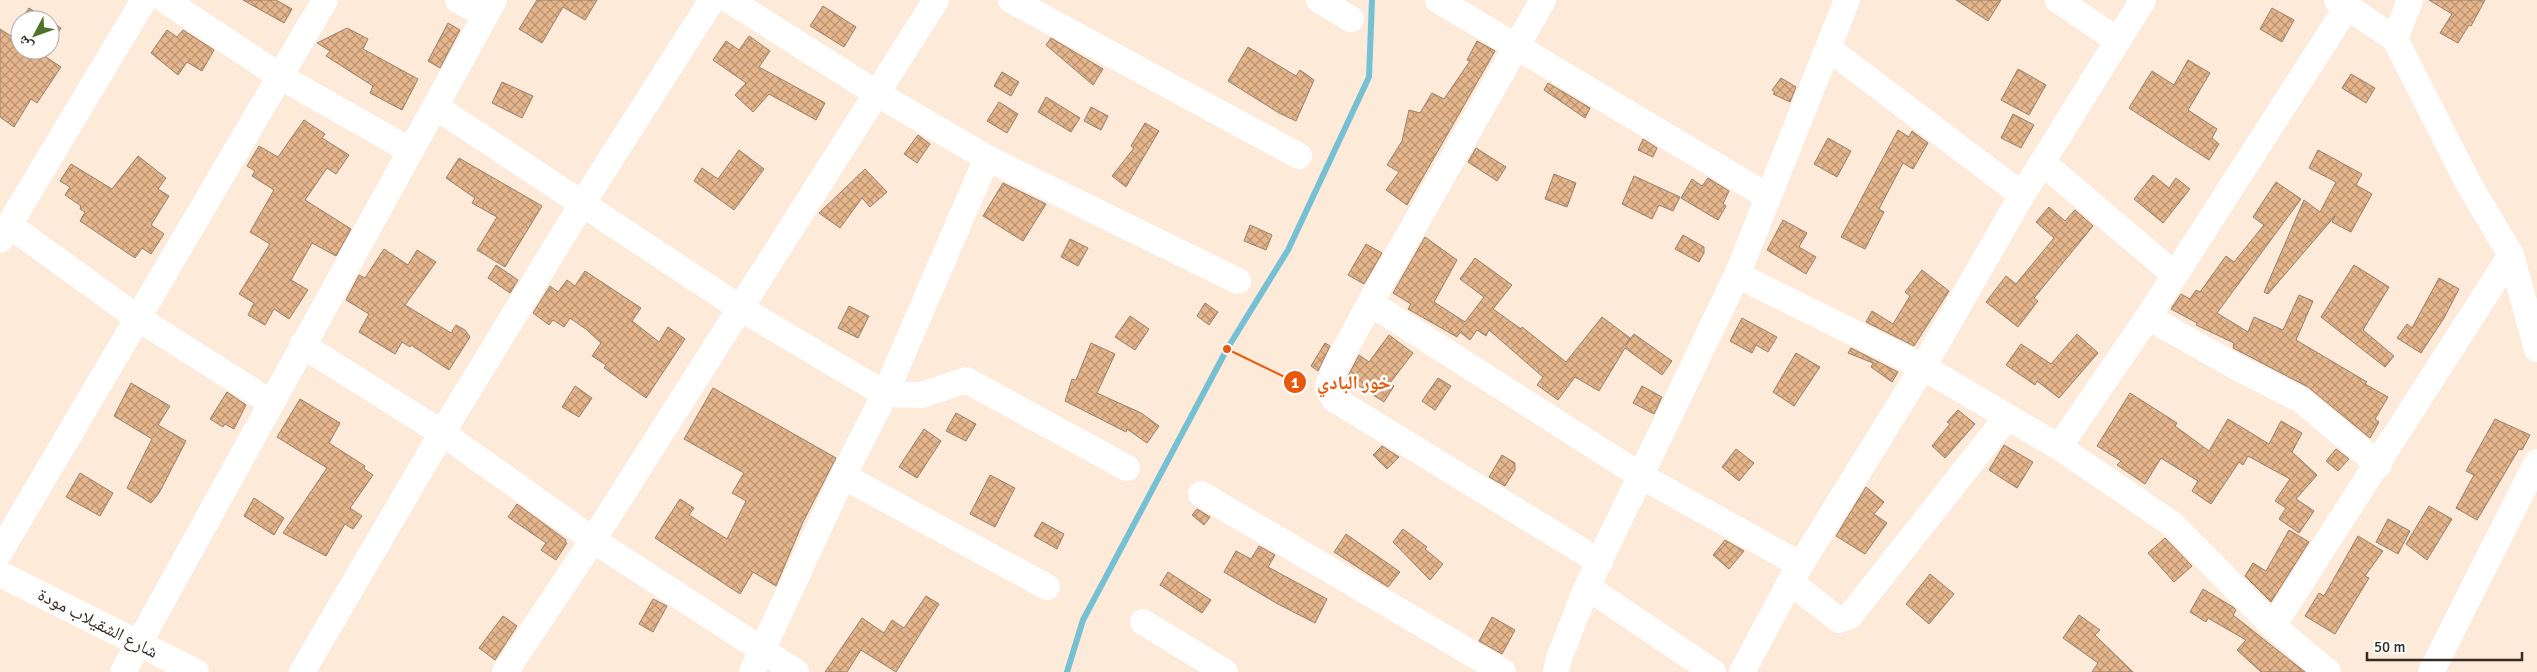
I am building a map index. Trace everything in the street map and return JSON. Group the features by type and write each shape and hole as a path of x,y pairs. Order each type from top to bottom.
{"street":[{"path":"144,0 5,233 270,402"},
{"path":"166,0 281,76 411,151"},
{"path":"0,552 139,319 325,0"},
{"path":"123,672 270,402 436,107 489,8 458,0"},
{"path":"302,672 442,433 582,204 712,0"},
{"path":"729,0 876,93 987,158 1238,281"},
{"path":"505,672 593,540 936,0"},
{"path":"1011,0 1299,156"},
{"path":"1319,0 1351,19"},
{"path":"1438,0 1515,48 1767,196"},
{"path":"1543,0 1370,303 1334,370 1328,387 1334,400 1600,562"},
{"path":"1556,672 1559,658 1587,587 1736,275 1848,0"},
{"path":"2058,0 2117,40"},
{"path":"1742,672 1796,574 1923,367 2022,195 2143,0"},
{"path":"2395,39 2410,0"},
{"path":"2059,447 2148,317 2342,4 2395,39 2467,181 2511,255 2537,349"},
{"path":"1829,49 2022,195"},
{"path":"436,107 740,308 885,394 922,395 966,380 1127,468"},
{"path":"757,661 843,476 885,394 987,158"},
{"path":"2043,163 2175,274"},
{"path":"2273,626 2511,255"},
{"path":"1736,275 1923,367 2059,447 2172,524 2273,626 2328,672"},
{"path":"1370,303 1796,574 1838,620 1850,616 2007,417"},
{"path":"2148,317 2238,368 2301,400 2378,465"},
{"path":"302,345 442,433 593,540 757,661 796,672"},
{"path":"2431,672 2537,462"},
{"path":"843,476 1047,587"},
{"path":"1201,494 1503,672"},
{"name":"شارع الشقيلاب مودة","path":"0,574 196,672"},
{"path":"1587,587 1713,672"},
{"path":"1143,622 1225,672"}],"building":[{"path":"243,0 276,0 292,9 284,23"},
{"path":"537,0 597,0 585,20 563,7 542,43 519,29"},
{"path":"1956,0 2001,0 1988,21"},
{"path":"2429,0 2485,0 2471,26 2469,25 2458,43 2440,33 2452,14"},
{"path":"823,6 856,27 844,47 810,26"},
{"path":"2272,8 2294,20 2282,42 2260,29"},
{"path":"448,23 460,30 440,68 428,61"},
{"path":"347,28 368,39 363,49 418,79 402,110 370,93 373,86 326,56 330,51 317,43"},
{"path":"0,29 10,35 10,60 50,60 61,67 37,103 31,99 14,127 0,117"},
{"path":"167,30 177,37 183,30 214,50 202,71 187,62 178,75 151,53"},
{"path":"749,36 770,51 759,67 825,103 816,120 769,94 753,112 735,95 746,83 713,60 726,41 739,50"},
{"path":"1051,38 1103,69 1093,85 1046,45"},
{"path":"1477,41 1495,51 1407,205 1386,190 1399,172 1387,165 1402,141 1409,110 1420,113 1432,93 1444,99 1470,61 1467,60"},
{"path":"1248,47 1296,76 1300,70 1314,80 1296,121 1279,113 1228,81"},
{"path":"2188,60 2210,73 2188,110 2217,129 2212,138 2219,144 2209,160 2129,108 2152,71 2174,85"},
{"path":"2018,69 2046,85 2029,115 2001,100"},
{"path":"1002,72 1019,82 1011,96 994,86"},
{"path":"2351,74 2375,88 2366,103 2342,88"},
{"path":"1781,78 1796,87 1790,102 1773,94 1775,92 1772,90"},
{"path":"502,82 533,96 522,118 492,103"},
{"path":"1548,83 1590,108 1585,118 1544,90"},
{"path":"1046,97 1080,118 1071,132 1038,112"},
{"path":"999,102 1018,114 1007,133 987,121"},
{"path":"1091,107 1108,116 1101,130 1084,121"},
{"path":"2013,114 2034,125 2021,148 2001,138"},
{"path":"304,120 325,134 322,138 349,155 336,174 327,168 305,200 351,229 336,256 312,243 291,280 308,290 289,319 274,309 265,325 248,315 254,303 239,294 270,244 250,232 274,190 252,176 255,171 247,166 259,146 278,157"},
{"path":"1145,123 1159,131 1126,187 1112,176 1134,148 1131,146"},
{"path":"1898,130 1909,137 1912,131 1928,143 1913,169 1903,163 1879,209 1884,212 1865,249 1841,237"},
{"path":"918,135 930,144 917,163 904,154"},
{"path":"1828,138 1851,151 1837,177 1814,164"},
{"path":"1643,139 1657,148 1653,157 1638,150"},
{"path":"1476,148 1506,167 1497,181 1468,162"},
{"path":"739,150 764,169 734,210 694,181 702,168 718,179"},
{"path":"2318,150 2362,174 2356,185 2372,194 2351,232 2332,222 2335,216 2268,294 2264,292 2304,200 2320,212 2336,182 2309,168"},
{"path":"138,156 166,178 158,189 169,196 151,225 164,234 151,254 142,248 135,258 80,221 85,212 80,209 81,206 65,195 70,187 60,181 71,164 112,189"},
{"path":"459,158 542,206 505,267 477,250 497,217 472,203 475,198 446,178"},
{"path":"865,169 887,192 870,207 862,198 840,228 819,213"},
{"path":"1554,174 1576,183 1567,207 1545,199"},
{"path":"2153,175 2169,188 2176,178 2190,189 2163,223 2134,199"},
{"path":"1634,176 1680,197 1673,211 1659,205 1652,219 1622,204"},
{"path":"1708,178 1729,191 1723,204 1726,206 1718,220 1681,198 1692,179 1702,186"},
{"path":"2276,182 2301,199 2217,313 2248,332 2254,317 2283,330 2299,295 2313,301 2296,340 2367,382 2365,384 2388,397 2375,419 2379,422 2370,438 2308,387 2233,348 2234,343 2196,325 2197,323 2171,309 2181,294 2190,299 2196,290 2200,292 2226,256 2234,262 2264,225 2253,217"},
{"path":"1003,183 1046,204 1023,241 983,216"},
{"path":"2049,207 2065,221 2075,210 2093,226 2034,298 2038,301 2018,327 1986,302 2006,276 2016,284 2054,238 2036,222"},
{"path":"1783,220 1807,233 1799,247 1816,257 1806,274 1767,250"},
{"path":"1250,225 1272,235 1266,250 1244,241"},
{"path":"1683,235 1704,247 1704,253 1699,262 1675,249"},
{"path":"1425,237 1457,260 1434,302 1465,322 1484,297 1460,279 1475,258 1512,285 1493,309 1521,329 1522,327 1566,362 1602,317 1630,338 1626,345 1634,334 1672,361 1662,375 1625,348 1599,391 1575,377 1558,400 1537,385 1543,377 1489,330 1486,336 1477,330 1470,340 1460,332 1457,337 1408,309 1411,304 1393,293"},
{"path":"1070,239 1088,248 1078,266 1061,257"},
{"path":"1366,244 1382,253 1364,284 1348,275"},
{"path":"384,249 408,265 417,250 436,262 405,305 451,333 456,325 465,330 470,337 449,370 411,345 410,347 402,342 395,354 359,332 369,314 346,300 359,275 365,278"},
{"path":"496,265 518,280 510,293 488,278"},
{"path":"2354,265 2389,287 2363,330 2394,356 2385,367 2321,317"},
{"path":"1922,270 1949,291 1914,346 1866,322 1872,311 1893,324 1910,296 1905,292"},
{"path":"585,271 641,308 632,321 659,342 668,327 685,339 646,398 604,368 606,365 592,356 601,343 587,330 570,318 564,327 553,320 549,325 533,313 550,286 558,292 567,280 575,286"},
{"path":"2439,278 2459,289 2444,318 2421,353 2397,338 2407,324 2412,328"},
{"path":"1205,303 1218,312 1209,325 1197,316"},
{"path":"849,306 869,316 858,338 838,328"},
{"path":"1130,316 1149,329 1135,350 1115,337"},
{"path":"1742,318 1777,337 1768,352 1756,345 1752,353 1730,341"},
{"path":"2077,334 2098,353 2059,398 2037,381 2035,385 2006,365 2021,344 2051,364"},
{"path":"1389,335 1413,353 1390,383 1394,386 1384,402 1347,378 1359,355 1369,362"},
{"path":"1091,343 1115,354 1097,393 1141,413 1159,426 1147,443 1127,429 1126,432 1065,401 1072,379 1076,380"},
{"path":"1325,343 1330,346 1318,371 1311,366"},
{"path":"1851,348 1898,372 1892,382 1871,367 1873,363 1848,353"},
{"path":"1796,353 1820,367 1794,406 1773,392"},
{"path":"1438,378 1451,386 1435,410 1422,401"},
{"path":"131,383 170,406 158,425 186,441 159,493 151,503 127,488 152,439 114,416"},
{"path":"575,386 592,398 579,417 562,407"},
{"path":"1642,386 1662,397 1654,414 1633,403"},
{"path":"713,388 836,458 803,522 776,586 753,572 740,594 655,538 680,499 694,508 689,515 727,539 746,501 732,493 744,473 684,439"},
{"path":"227,392 246,405 234,429 225,424 223,427 210,419"},
{"path":"2130,393 2177,423 2175,426 2209,451 2228,419 2269,444 2281,421 2302,433 2292,452 2317,475 2296,499 2314,511 2299,533 2279,519 2286,508 2275,501 2290,479 2248,456 2243,465 2239,462 2211,504 2192,491 2198,481 2161,458 2145,484 2117,465 2121,461 2097,446"},
{"path":"300,399 340,423 329,443 365,466 364,469 373,475 350,508 362,516 353,529 345,524 326,556 283,533 327,468 277,437"},
{"path":"1958,410 1975,424 1945,458 1932,446 1950,424 1947,422"},
{"path":"956,413 976,424 966,441 946,431"},
{"path":"2495,419 2530,435 2522,450 2519,449 2477,520 2456,508 2474,475 2466,471"},
{"path":"924,429 941,441 917,478 899,467"},
{"path":"2004,445 2033,462 2017,488 1989,470"},
{"path":"1382,446 1399,457 1387,469 1373,455"},
{"path":"1736,449 1754,463 1739,481 1722,467"},
{"path":"2336,449 2349,459 2338,471 2326,461"},
{"path":"1502,455 1515,463 1515,470 1505,486 1489,477"},
{"path":"80,473 113,493 100,516 66,497"},
{"path":"990,475 1015,488 995,527 970,514"},
{"path":"1866,487 1884,502 1874,514 1887,523 1865,554 1836,536"},
{"path":"254,498 284,518 274,535 244,516"},
{"path":"517,504 566,540 565,542 567,543 556,560 541,550 546,543 508,517"},
{"path":"2429,506 2452,519 2427,560 2406,544"},
{"path":"1197,509 1210,517 1204,525 1192,515"},
{"path":"2388,519 2410,531 2398,554 2376,542"},
{"path":"1042,522 1064,534 1057,549 1034,536"},
{"path":"1403,529 1427,547 1425,549 1443,564 1430,580 1393,542"},
{"path":"2289,530 2309,542 2271,602 2245,576 2253,563 2266,571"},
{"path":"1346,534 1400,572 1388,587 1334,552"},
{"path":"2358,536 2383,551 2365,576 2369,578 2335,634 2305,616 2319,593 2324,596"},
{"path":"2165,538 2192,566 2174,582 2148,553"},
{"path":"1725,540 1744,551 1729,569 1713,555"},
{"path":"1259,546 1275,555 1268,567 1327,599 1315,623 1276,603 1224,572 1236,551 1251,559"},
{"path":"1168,572 1211,600 1202,613 1160,585"},
{"path":"1930,574 1954,594 1929,624 1906,604"},
{"path":"2203,589 2233,607 2236,610 2233,615 2305,672 2261,672 2237,650 2246,640 2208,618 2206,622 2190,612"},
{"path":"926,596 939,604 896,672 861,650 847,672 825,672 862,618 884,633 892,620 904,628"},
{"path":"653,599 667,606 653,632 639,624"},
{"path":"2079,615 2100,630 2095,635 2133,672 2092,672 2098,663 2063,638"},
{"path":"503,616 517,626 495,660 479,648"},
{"path":"1492,617 1515,630 1502,654 1479,641"}],"waterway":[{"path":"1067,672 1083,620 1227,349 1288,250 1369,77 1372,0"}],"place":[{"name":"خور البادي","path":"1227,349"}]}
